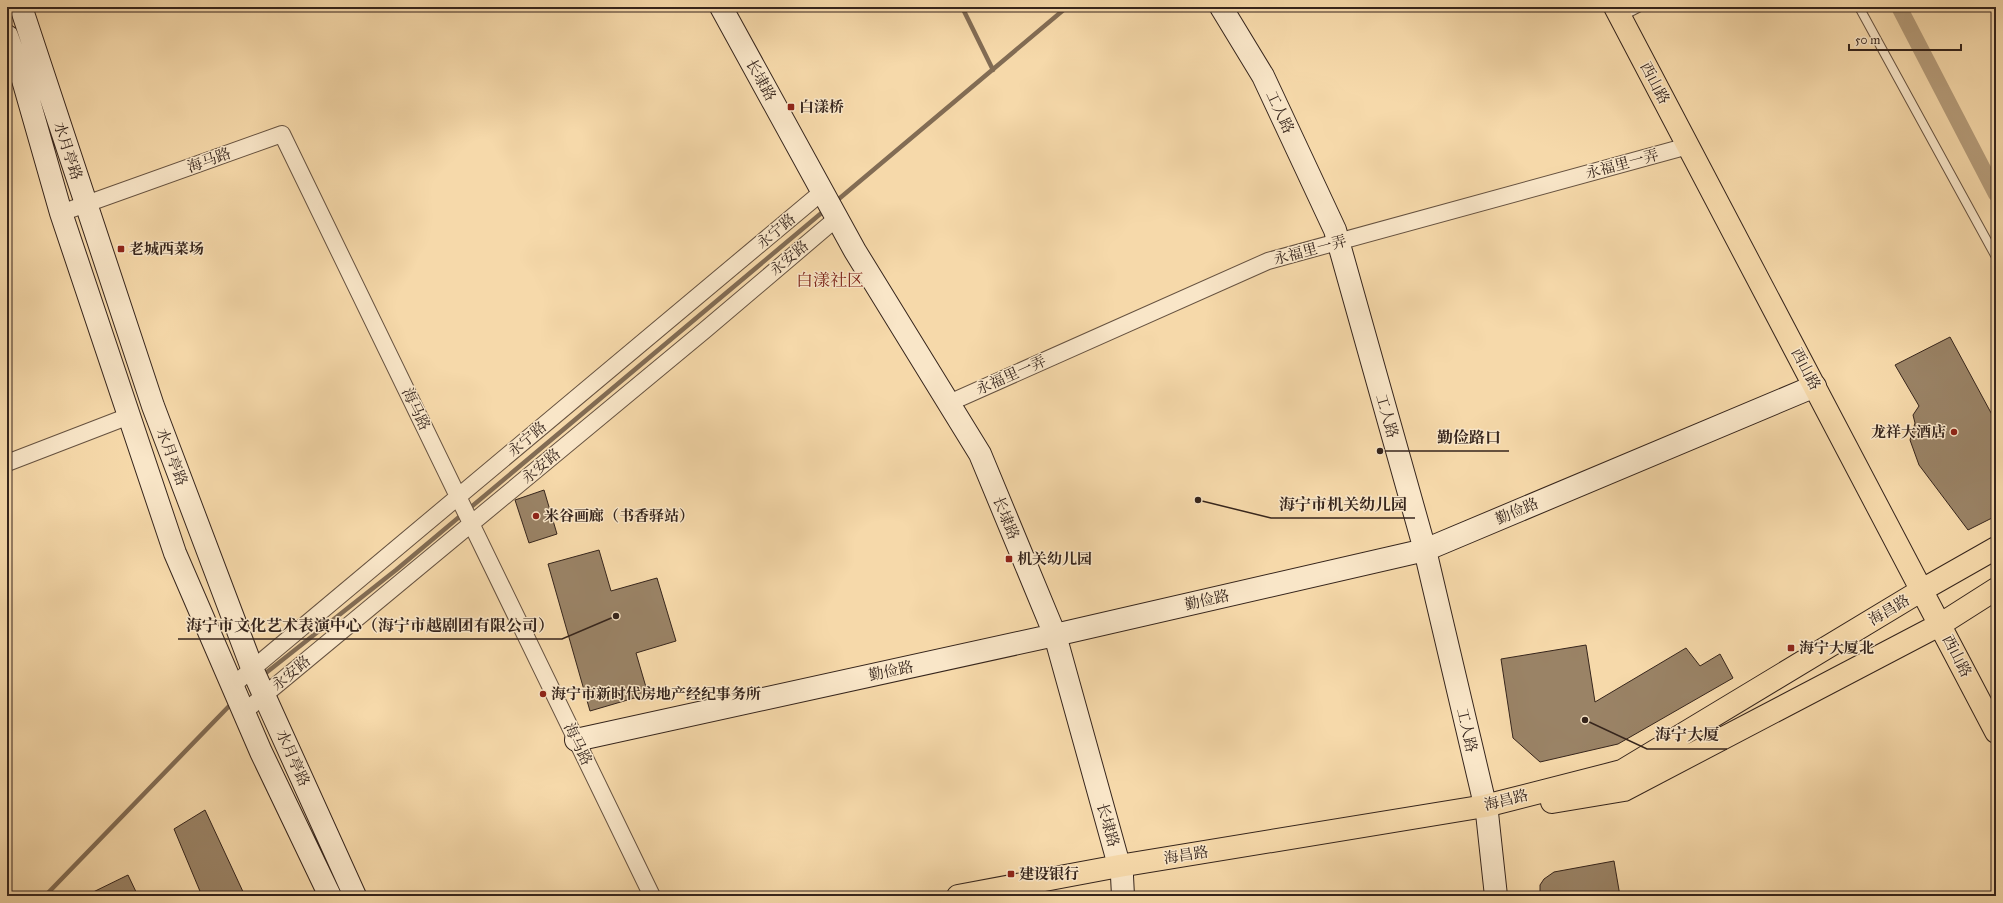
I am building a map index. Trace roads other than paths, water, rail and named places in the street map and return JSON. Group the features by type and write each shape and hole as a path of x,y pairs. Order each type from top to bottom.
{"main road":[{"name":"西山路","path":"1618,12 1996,732"},
{"name":"海昌路","path":"1486,809 1622,771 1922,590 1996,548"},
{"name":"海昌路","path":"1010,896 1122,879 1486,809 1624,790 1940,624 1996,589"},
{"name":"海昌路","path":"958,896 1122,879"}],"street":[{"name":"水月亭路","path":"21,7 153,406 253,671 355,896"},
{"name":"长埭路","path":"721,7 823,193"},
{"name":"工人路","path":"1221,7 1264,76 1335,230 1425,550 1486,809 1496,896"},
{"name":"水月亭路","path":"7,36 23,80 61,213 175,553 245,715 330,896"},
{"name":"海马路","path":"61,213 282,134 652,896"},
{"name":"永福里一弄","path":"949,403 1268,261 1688,146"},
{"path":"823,193 836,216"},
{"name":"永宁路","path":"231,683 253,671 465,511 823,193"},
{"name":"长埭路","path":"836,216 980,454 1054,635 1122,879"},
{"name":"永安路","path":"245,715 465,511 705,330 836,216"},
{"name":"勤俭路","path":"576,740 1054,635 1425,550 1815,386"},
{"path":"7,463 129,416"}],"lane":[{"path":"1618,12 1640,7"},
{"path":"1859,7 1996,257"}],"waterway":[{"path":"962,7 993,70"},
{"path":"834,203 1067,7"},
{"path":"1899,7 1996,194"},
{"path":"262,676 396,570 825,210"},
{"path":"45,896 233,702"}],"place":[{"name":"白漾桥","path":"791,107"},
{"name":"老城西菜场","path":"121,249"},
{"name":"龙祥大酒店","path":"1954,432"},
{"name":"勤俭路口","path":"1380,451"},
{"name":"海宁市机关幼儿园","path":"1198,500"},
{"name":"米谷画廊（书香驿站）","path":"536,516"},
{"name":"机关幼儿园","path":"1009,559"},
{"name":"海宁市文化艺术表演中心（海宁市越剧团有限公司）","path":"616,616"},
{"name":"海宁大厦北","path":"1791,648"},
{"name":"海宁市新时代房地产经纪事务所","path":"543,694"},
{"name":"海宁大厦","path":"1585,720"},
{"name":"建设银行","path":"1011,874"}],"district":[{"name":"白漾社区","path":"830,280"}]}
